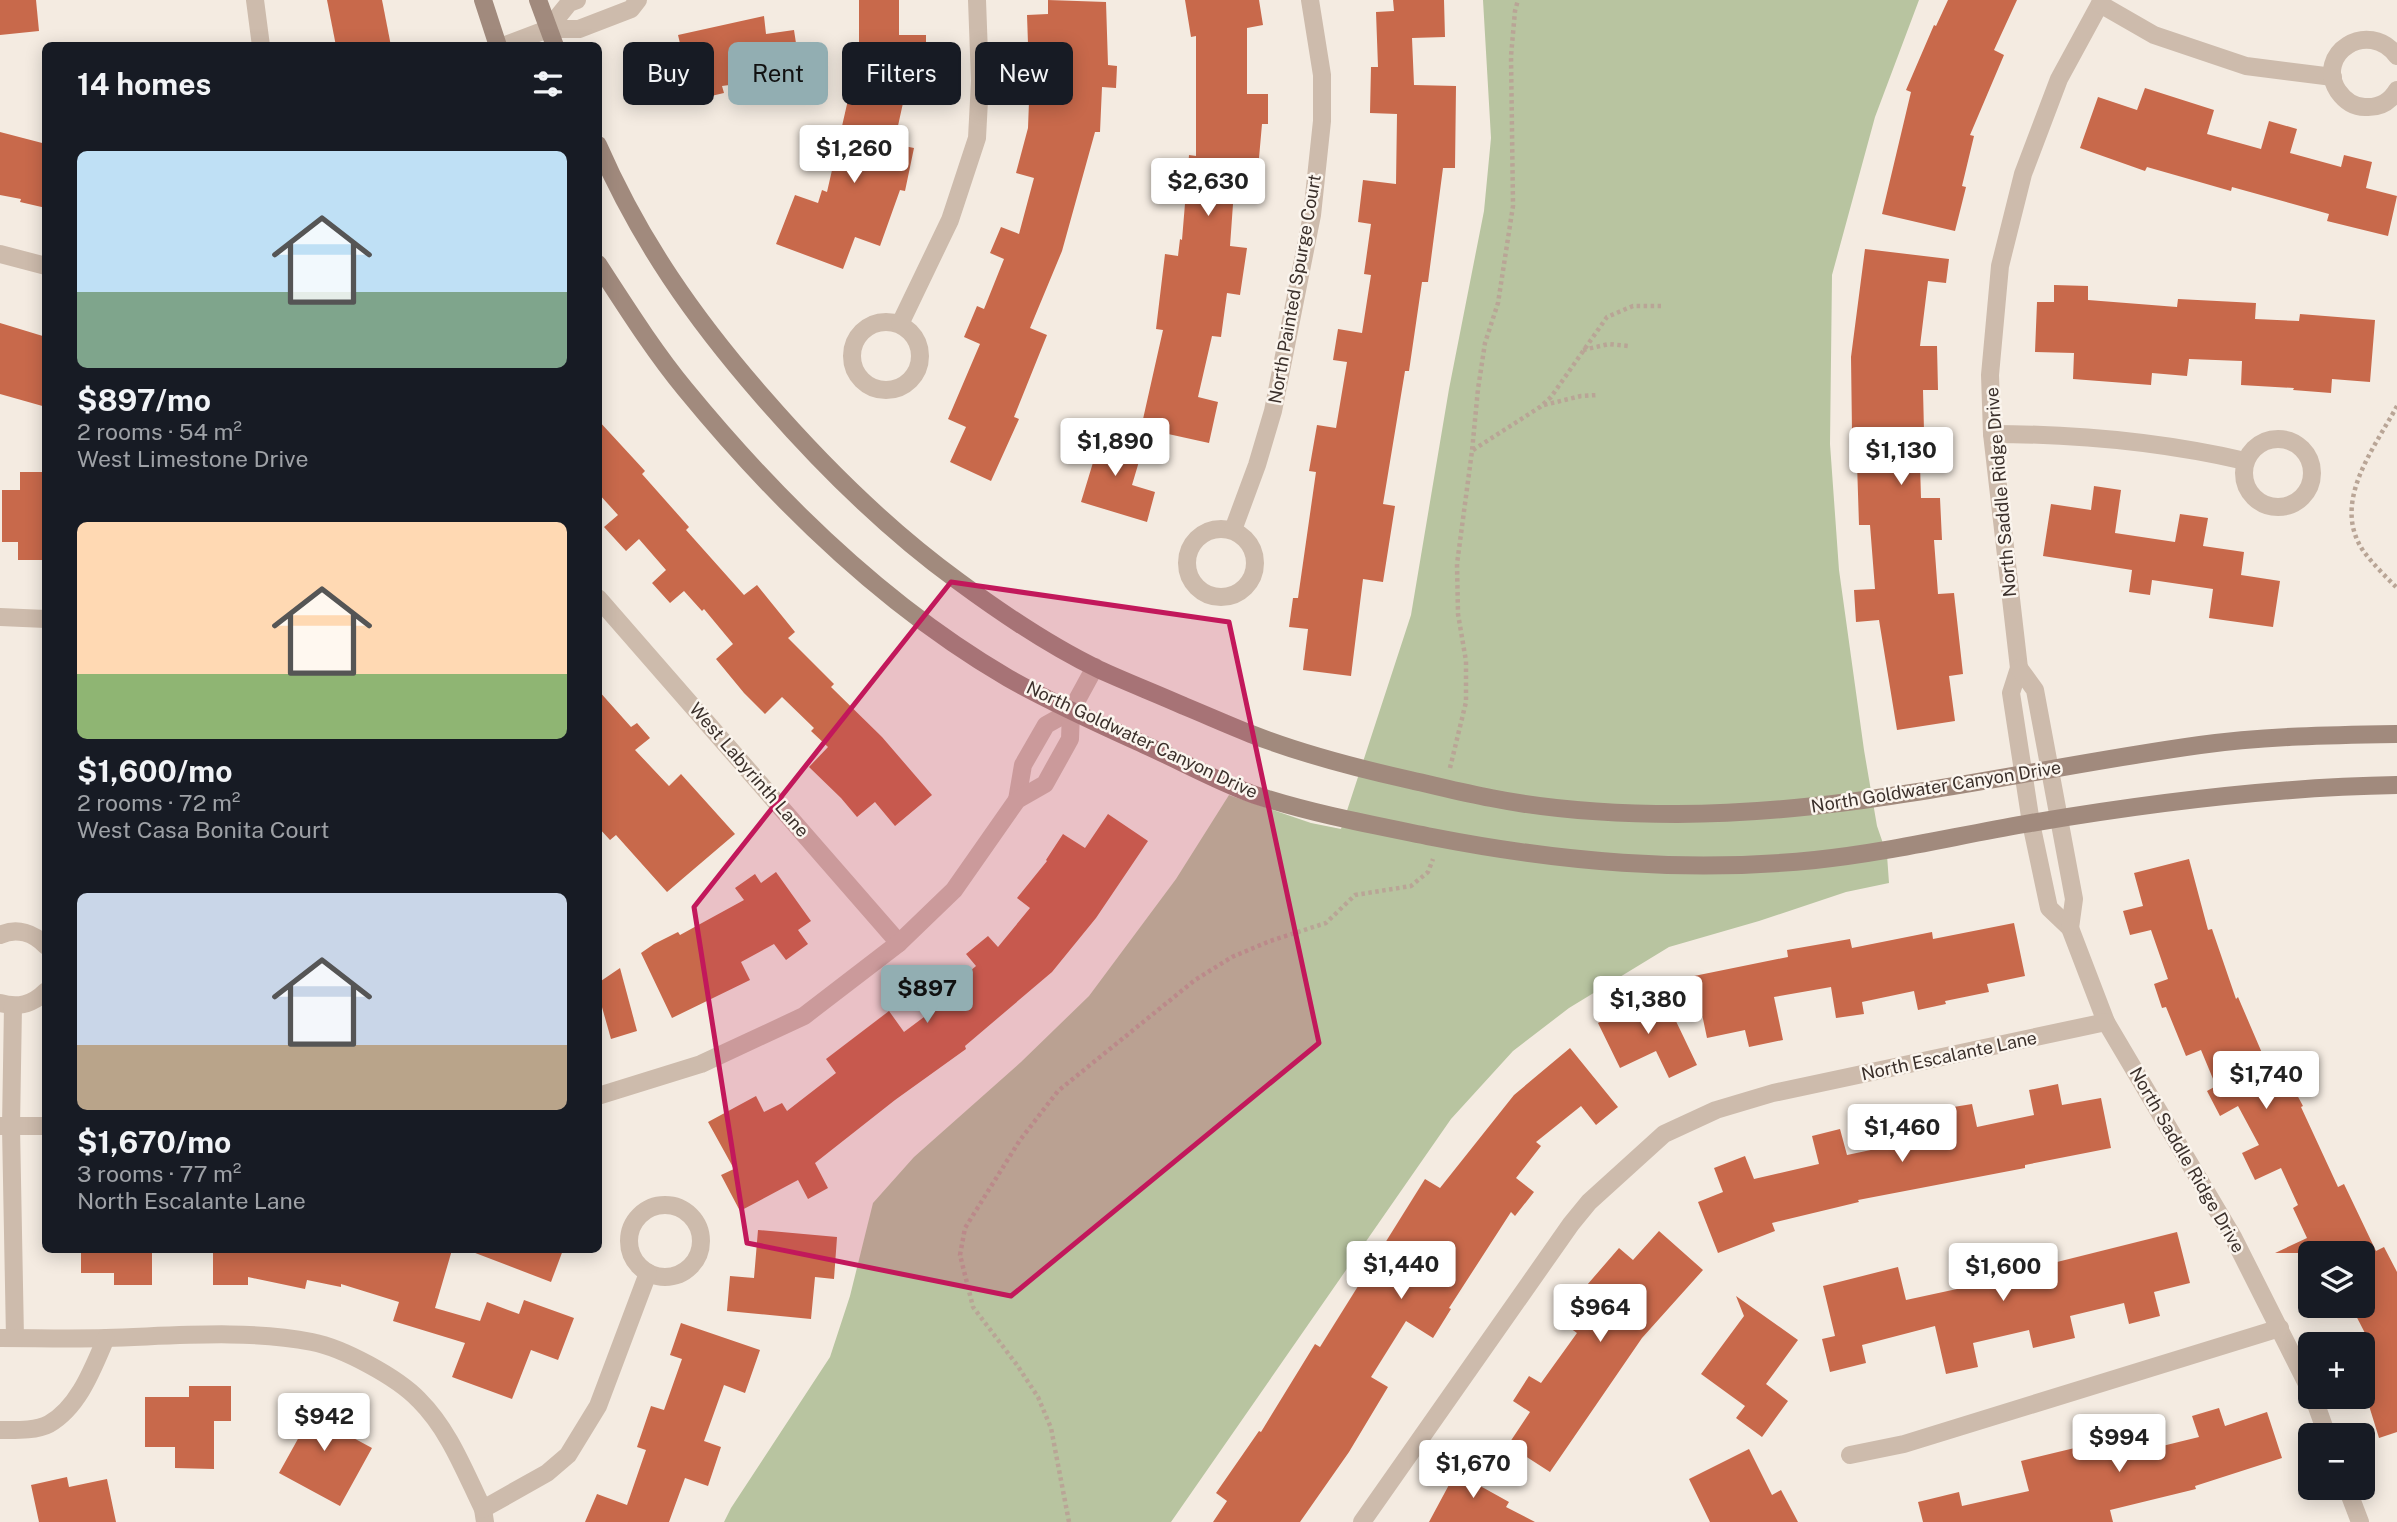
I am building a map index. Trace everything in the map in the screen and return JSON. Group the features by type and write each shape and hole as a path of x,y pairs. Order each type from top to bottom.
{"street":[{"path":"255,0 260,42"},
{"path":"483,0 497,42"},
{"path":"538,0 551,37"},
{"path":"551,37 569,2 577,0"},
{"path":"524,42 579,29 631,9 638,0"},
{"path":"900,324 950,220 977,138 980,81 977,0"},
{"name":"North Painted Spurge Court","path":"1233,530 1273,411 1312,215 1322,121 1322,75 1310,0"},
{"path":"2101,2 2154,35 2246,66 2333,76"},
{"name":"North Saddle Ridge Drive","path":"2101,2 2059,79 2023,174 2000,266 1990,375 1992,433 2019,668 2011,694 2022,773 2049,908 2070,928 2106,1022 2233,1237 2298,1365"},
{"path":"2397,56 2390,47 2371,39 2351,43 2337,57 2333,76 2342,97 2351,104 2362,107 2385,104 2397,90"},
{"name":"North Goldwater Canyon Drive","path":"602,153 642,233 725,355 796,436 850,491 957,580 1034,632 1095,667 1251,734 1351,766 1495,799 1587,811 1679,814 1810,807 1920,792 2203,744 2397,734"},
{"path":"0,254 42,265"},
{"name":"North Goldwater Canyon Drive","path":"602,270 683,387 757,472 813,529 926,622 1007,677 1071,711 1252,794 1351,821 1504,852 1588,862 1678,866 1815,860 2197,797 2318,787 2397,785"},
{"path":"1992,433 2109,438 2198,450 2245,461"},
{"name":"West Labyrinth Lane","path":"602,603 899,943"},
{"path":"0,617 42,619"},
{"path":"602,1095 701,1064 804,1016 899,943 954,890 1017,800 1045,784 1070,739 1071,711 1095,667"},
{"name":"North Saddle Ridge Drive","path":"2019,668 2035,690 2074,899 2070,928"},
{"path":"1017,800 1023,765 1045,725 1071,711"},
{"path":"0,935 19,931 30,934 42,943"},
{"path":"42,994 25,1005 7,1004 7,1338 256,1336 314,1343 376,1367 418,1398 447,1434 484,1515 547,1473 568,1455 598,1406 648,1273"},
{"name":"North Escalante Lane","path":"1362,1522 1571,1224 1589,1202 1664,1134 1716,1110 1773,1093 2106,1022"},
{"path":"6,1127 42,1126"},
{"path":"657,1206 679,1208 689,1214 696,1223 701,1246 697,1256 691,1266 671,1277 648,1273 639,1267 629,1248 631,1226 638,1217 657,1206"},
{"path":"1850,1455 1904,1444 2280,1328"},
{"path":"0,1430 47,1425 67,1410 88,1379 106,1338"},
{"path":"2352,1500 2360,1522"}],"path":[{"path":"1472,450 1540,407 1551,397 1607,317 1633,306 1661,306"},
{"path":"1583,350 1609,344 1628,346"},
{"path":"1540,407 1581,396 1598,395"},
{"path":"2397,406 2355,482 2351,500 2355,535 2364,552 2397,588"}],"highlighted area":[{"path":"951,582 1229,622 1319,1043 1011,1296 747,1243 694,907"}],"green space":[{"path":"1483,0 1919,0 1875,117 1832,275 1830,444 1839,570 1864,750 1877,826 1887,855 1889,883 1846,892 1669,947 1569,1008 1513,1051 1451,1119 1171,1522 724,1522 830,1357 850,1296 873,1203 914,1157 1021,1062 1089,996 1176,879 1229,795 1311,823 1341,829 1411,615 1449,389 1484,211 1491,138"}],"building":[{"path":"0,0 36,0 39,31 0,35"},
{"path":"327,0 382,0 390,42 335,42"},
{"path":"859,0 899,0 899,35 926,35 926,42 859,42"},
{"path":"1048,0 1106,2 1108,65 1117,66 1116,88 1102,87 1100,132 1095,132 1062,251 1030,328 1047,335 1014,417 1019,419 991,481 950,462 966,427 948,419 980,344 964,337 977,306 984,309 1004,259 990,253 1001,227 1019,234 1034,178 1016,173 1028,128 1029,105 1073,105 1073,42 1028,42 1027,15 1048,14"},
{"path":"1185,0 1259,0 1263,25 1247,28 1247,94 1268,94 1268,124 1262,124 1256,192 1234,190 1230,246 1247,248 1240,295 1227,293 1221,337 1212,336 1198,397 1218,402 1209,443 1141,428 1163,330 1156,329 1165,254 1178,256 1180,239 1182,240 1189,155 1196,156 1196,36 1191,37"},
{"path":"1393,0 1444,0 1445,37 1412,38 1414,85 1456,86 1455,168 1443,168 1428,282 1422,282 1409,371 1405,371 1383,504 1395,506 1383,582 1363,579 1351,676 1303,670 1308,629 1289,627 1293,598 1298,598 1316,472 1309,471 1317,425 1336,428 1347,362 1333,360 1338,329 1362,333 1371,275 1364,274 1371,224 1358,222 1363,180 1396,184 1397,114 1370,113 1371,67 1378,67 1376,12 1394,11"},
{"path":"1948,0 2017,0 1994,50 2004,55 1970,135 1974,136 1962,186 1966,187 1955,231 1882,214 1911,92 1906,90 1934,25 1936,26"},
{"path":"764,16 766,34 794,30 796,42 728,42 728,85 722,86 724,93 714,95 714,42 680,42 678,35"},
{"path":"2145,88 2214,110 2207,134 2261,149 2269,121 2297,129 2290,153 2341,167 2344,155 2372,162 2366,188 2397,196 2388,236 2327,221 2329,214 2232,187 2231,191 2147,167 2145,171 2080,148 2098,97 2137,110"},
{"path":"847,105 903,105 894,144 914,148 905,191 900,190 880,246 855,237 843,269 776,244 795,195 818,203 822,190 827,192"},
{"path":"0,132 42,143 42,207 0,195"},
{"path":"1865,249 1949,259 1946,283 1928,281 1920,346 1937,346 1938,390 1923,390 1924,431 1919,431 1921,498 1940,498 1942,540 1934,540 1938,594 1954,593 1963,674 1949,676 1955,721 1897,730 1879,620 1856,622 1854,590 1875,589 1870,525 1859,525 1856,432 1852,432 1851,357"},
{"path":"2054,285 2088,286 2088,300 2177,307 2178,299 2256,303 2255,319 2299,321 2300,314 2375,320 2370,382 2332,379 2331,393 2241,385 2242,361 2189,359 2187,376 2152,373 2151,385 2073,379 2074,353 2035,352 2037,302 2054,302"},
{"path":"0,323 42,336 42,406 0,394"},
{"path":"602,424 645,471 642,474 689,527 686,530 744,595 757,585 795,632 788,638 834,684 831,687 882,737 932,795 895,826 875,802 857,817 809,767 828,747 811,731 814,728 782,697 765,714 744,693 716,659 733,644 704,609 702,611 684,591 670,603 652,583 666,570 639,539 626,551 604,527 618,515 602,497"},
{"path":"1087,431 1143,448 1132,485 1155,492 1147,522 1081,502 1095,456 1080,452"},
{"path":"20,472 42,472 42,560 18,560 18,542 2,542 2,490 20,490"},
{"path":"2094,486 2121,490 2115,533 2175,542 2180,514 2208,518 2203,546 2244,552 2241,575 2280,581 2273,627 2209,618 2213,589 2152,580 2150,595 2129,592 2132,570 2043,556 2051,504 2091,510"},
{"path":"602,694 631,727 637,723 650,738 635,750 669,786 681,774 735,834 667,892 616,835 610,840 602,831"},
{"path":"1108,814 1148,841 1096,918 1052,972 965,1046 966,1049 815,1163 828,1188 808,1199 798,1180 740,1211 721,1175 734,1169 708,1122 756,1096 764,1112 782,1103 787,1111 836,1073 826,1059 889,1011 904,1032 948,999 944,993 976,966 966,954 988,936 998,947 1030,908 1017,898 1047,861 1063,834 1085,848"},
{"path":"2189,859 2208,930 2212,929 2236,999 2238,997 2265,1060 2275,1054 2303,1106 2301,1107 2338,1187 2344,1184 2371,1241 2301,1241 2307,1238 2293,1208 2298,1205 2281,1168 2255,1180 2242,1153 2259,1145 2238,1106 2220,1116 2207,1091 2216,1086 2201,1050 2186,1056 2166,1007 2162,1008 2154,984 2168,979 2151,930 2130,935 2123,911 2143,906 2134,873"},
{"path":"776,872 811,921 798,930 808,944 786,960 774,944 741,962 750,980 672,1018 641,953 744,900 735,888 755,874 761,883"},
{"path":"2014,923 2025,976 1987,984 1989,992 1918,1010 1914,991 1862,1002 1864,1014 1836,1018 1831,987 1774,997 1783,1040 1749,1047 1745,1030 1707,1038 1694,976 1788,957 1787,950 1850,939 1852,948 1932,932 1933,939"},
{"path":"620,968 637,1031 611,1039 602,1007 602,980"},
{"path":"1662,992 1697,1065 1669,1078 1656,1051 1620,1068 1598,1023"},
{"path":"1570,1048 1618,1107 1596,1125 1581,1106 1536,1142 1541,1146 1516,1178 1534,1192 1515,1216 1511,1212 1449,1308 1451,1309 1433,1338 1406,1321 1371,1377 1388,1387 1349,1452 1300,1522 1213,1522 1227,1501 1216,1493 1259,1431 1261,1432 1315,1344 1320,1347 1425,1179 1440,1188 1514,1095"},
{"path":"2058,1084 2062,1105 2101,1098 2111,1148 2025,1165 2025,1168 1858,1200 1859,1202 1772,1223 1775,1231 1718,1253 1698,1202 1723,1192 1714,1168 1745,1156 1754,1179 1819,1164 1812,1136 1840,1129 1847,1155 1904,1143 1899,1118 1929,1111 1972,1104 1977,1127 2034,1115 2029,1090"},
{"path":"758,1230 837,1237 834,1279 815,1277 811,1319 727,1311 730,1276 754,1278"},
{"path":"1659,1231 1703,1270 1642,1338 1550,1472 1508,1445 1530,1412 1513,1401 1529,1376 1541,1383 1577,1333 1563,1323 1587,1285 1619,1248 1633,1260"},
{"path":"2177,1232 2190,1283 2154,1292 2160,1316 2129,1324 2124,1303 2070,1316 2075,1338 2033,1348 2029,1330 1973,1343 1978,1367 1946,1374 1935,1326 1862,1345 1866,1363 1830,1372 1822,1339 1835,1336 1823,1286 1898,1267 1906,1300 2031,1273 2029,1269"},
{"path":"2298,1242 2298,1253 2275,1253"},
{"path":"2384,1247 2397,1272 2397,1432 2379,1438 2370,1409 2375,1409 2375,1332 2364,1332 2357,1318 2375,1318 2375,1249 2376,1251"},
{"path":"81,1253 152,1253 152,1285 114,1285 114,1273 81,1273"},
{"path":"213,1253 451,1253 435,1308 480,1321 487,1302 519,1314 524,1300 574,1318 558,1360 531,1350 512,1399 452,1377 465,1343 393,1321 399,1302 341,1284 341,1287 307,1280 305,1289 248,1277 248,1285 213,1285"},
{"path":"475,1253 562,1253 551,1282"},
{"path":"1736,1296 1798,1340 1766,1384 1788,1401 1762,1437 1736,1418 1745,1406 1701,1374 1744,1316"},
{"path":"681,1323 760,1350 745,1393 724,1385 704,1441 721,1447 708,1486 685,1478 669,1522 585,1522 597,1494 627,1505 646,1450 637,1447 651,1406 664,1410 682,1359 670,1355"},
{"path":"189,1386 231,1386 231,1421 214,1421 214,1469 175,1468 175,1447 145,1447 145,1397 189,1397"},
{"path":"306,1394 343,1414 335,1428 372,1448 340,1506 279,1473 304,1428 291,1421"},
{"path":"2219,1408 2225,1426 2267,1412 2282,1458 2195,1486 2196,1489 2110,1510 2113,1522 1923,1522 1918,1502 1959,1492 1962,1506 2029,1491 2021,1461 2112,1439 2111,1435 2141,1427 2146,1450 2199,1437 2192,1416"},
{"path":"1749,1449 1772,1495 1781,1490 1798,1522 1710,1522 1689,1479"},
{"path":"1465,1455 1482,1465 1473,1482 1509,1502 1506,1507 1535,1522 1429,1522"},
{"path":"67,1477 69,1487 107,1479 116,1522 39,1522 31,1485"}]}
